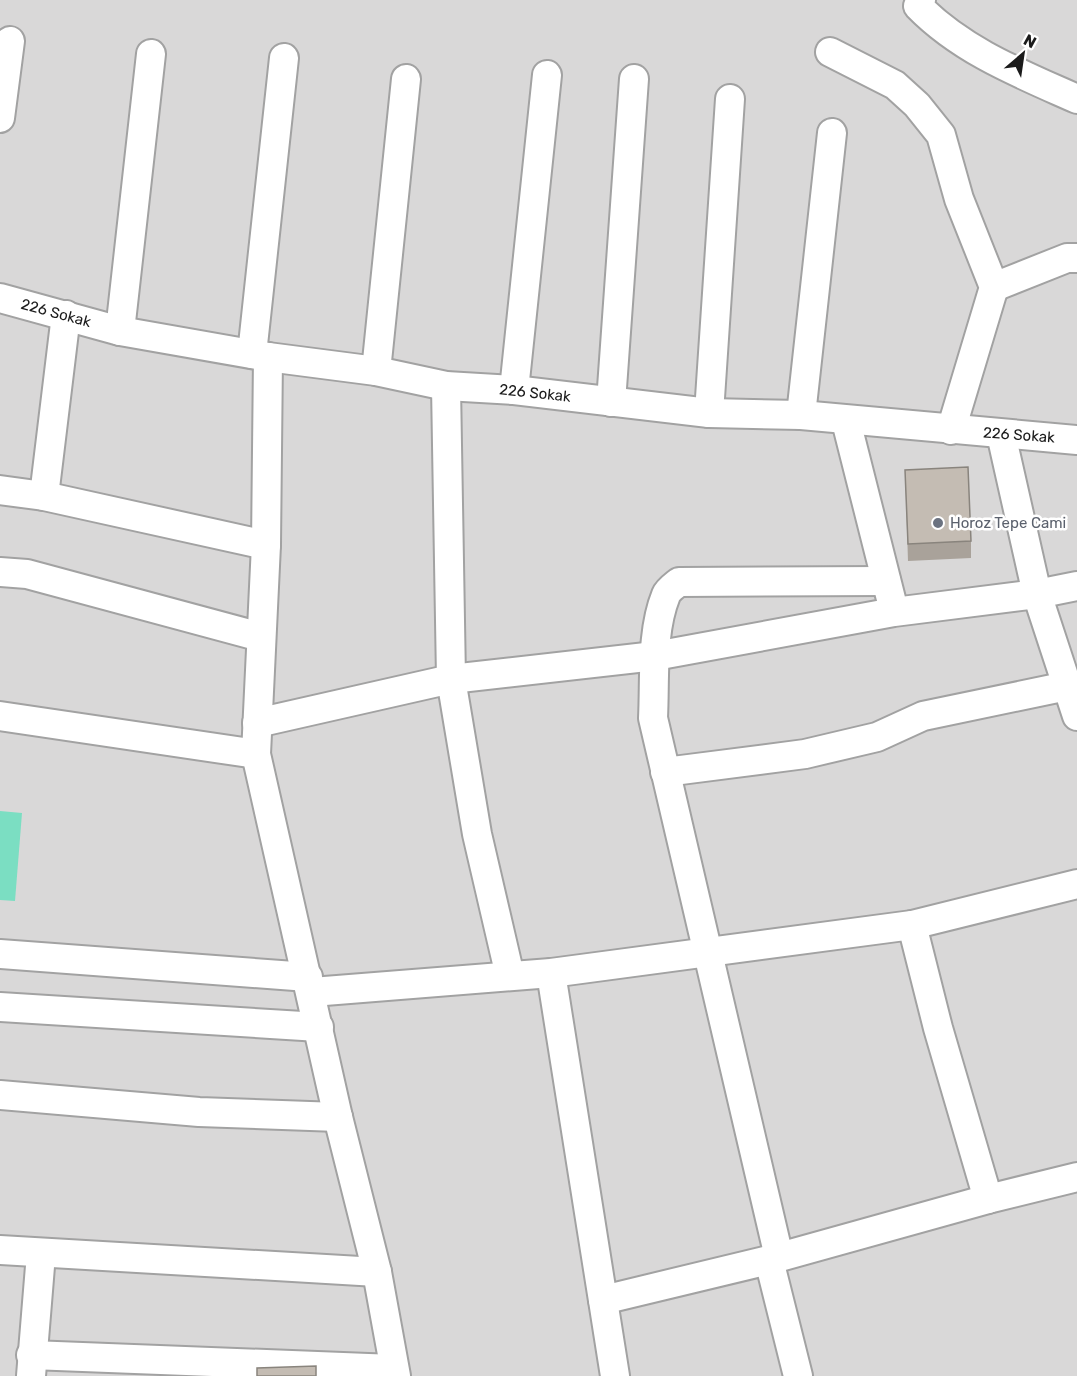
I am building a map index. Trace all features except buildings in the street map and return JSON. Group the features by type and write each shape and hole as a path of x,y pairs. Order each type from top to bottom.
{"street":[{"path":"921,0 918,6 940,28 966,46 1077,99"},
{"path":"0,118 10,41"},
{"path":"830,52 895,85 917,105 941,135 959,199 994,287 951,430"},
{"path":"120,331 151,54"},
{"path":"41,1254 31,1365 395,1372 377,1272 338,1117 320,1027 256,754 266,545 260,356 284,58"},
{"path":"513,390 547,75"},
{"path":"376,371 406,79"},
{"path":"611,402 634,79"},
{"path":"709,413 730,99"},
{"path":"801,415 832,134"},
{"path":"994,287 1067,258 1077,258"},
{"name":"226 Sokak","path":"0,298 120,331 260,356 376,371 446,386 513,390 709,413 801,415 846,421 1077,440"},
{"path":"44,496 66,315"},
{"path":"446,386 451,679 477,834 510,976"},
{"path":"846,421 894,612"},
{"path":"1001,434 1037,594 1077,716"},
{"path":"0,490 44,496 266,545"},
{"path":"0,572 27,574 261,637"},
{"path":"798,1376 653,718 655,656 666,592 679,582 886,581"},
{"path":"257,723 451,679 655,656 894,612 1037,594 1077,586"},
{"path":"665,772 805,754 877,737 923,716 1067,686"},
{"path":"0,716 256,754"},
{"path":"0,954 310,985 510,976 551,973 912,925 1077,884"},
{"path":"912,925 938,1028 988,1199"},
{"path":"551,973 615,1376"},
{"path":"0,1007 320,1027"},
{"path":"0,1095 199,1112 338,1117"},
{"path":"603,1300 774,1259 988,1199 1077,1177"},
{"path":"0,1250 377,1272"}],"shaded area":[{"path":"0,0 1077,0 1077,1376 0,1376"}],"green space":[{"path":"0,811 22,813 15,901 0,900"}],"place":[{"name":"Horoz Tepe Cami","path":"938,523"}]}
